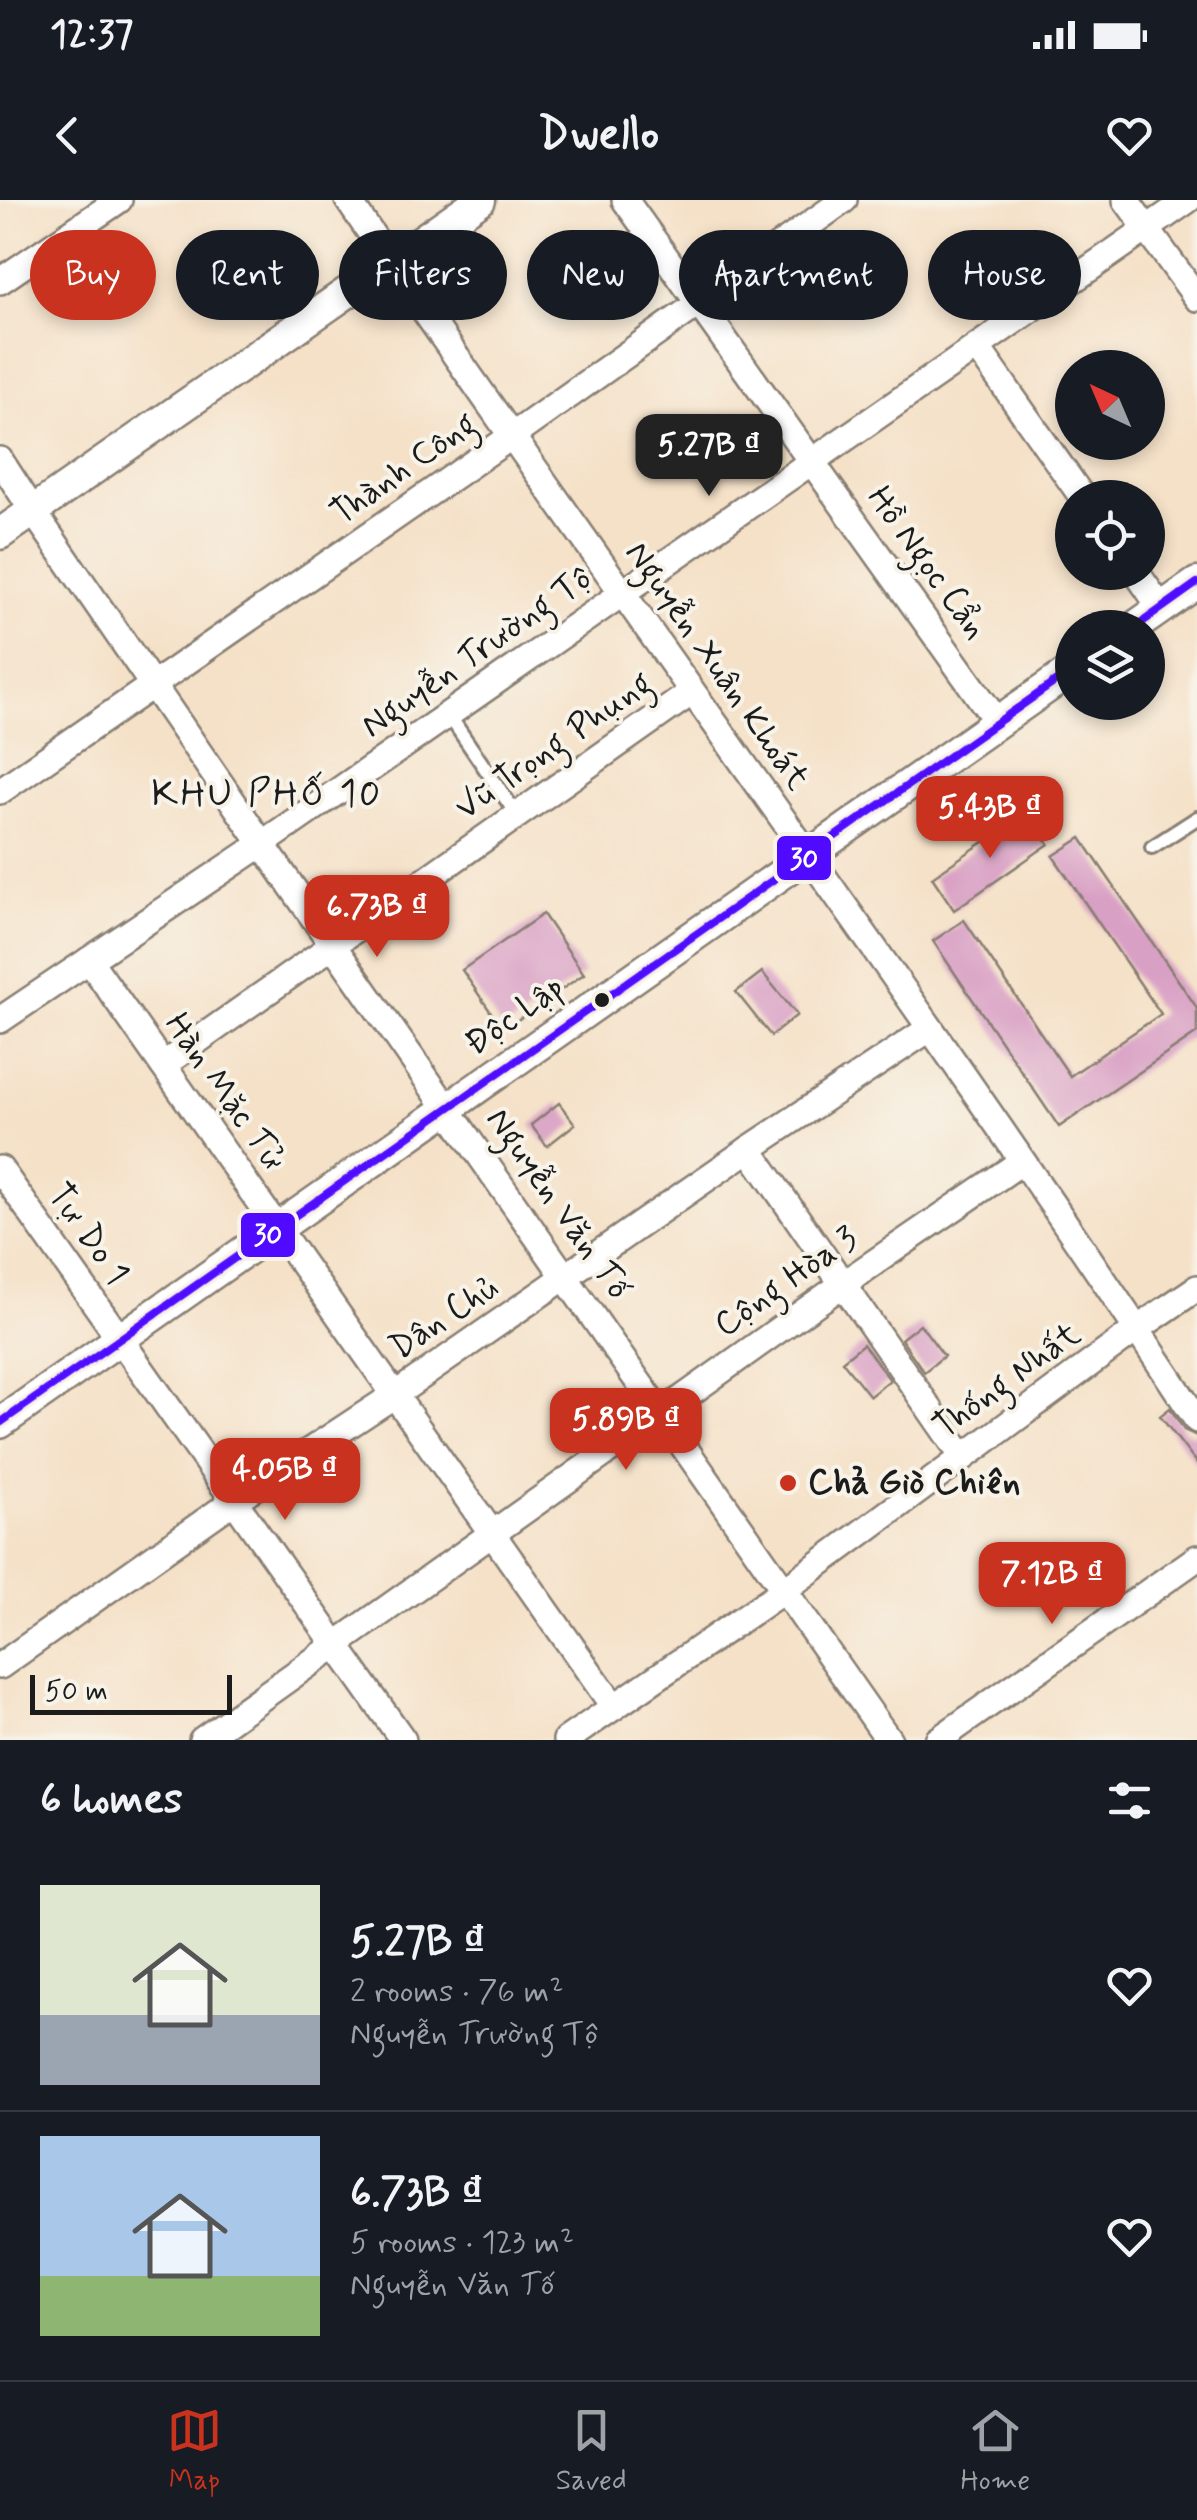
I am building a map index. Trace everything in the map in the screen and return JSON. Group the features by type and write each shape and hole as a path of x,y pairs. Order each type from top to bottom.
{"street":[{"path":"0,281 120,200"},
{"name":"Nguyễn Xuân Khoát","path":"348,200 368,230"},
{"path":"436,230 480,200"},
{"name":"Hồ Ngọc Cẩn","path":"625,200 679,277"},
{"name":"Thành Công","path":"802,230 844,200"},
{"path":"1126,200 1197,298"},
{"name":"Nguyễn Trường Tộ","path":"0,1020 262,844 1188,200"},
{"path":"0,534 339,298"},
{"name":"Thành Công","path":"0,791 679,317"},
{"name":"Nguyễn Xuân Khoát","path":"431,320 929,1029 1197,1420"},
{"name":"Hồ Ngọc Cẩn","path":"709,320 998,722"},
{"path":"977,346 1070,480"},
{"name":"Nguyễn Văn Tố","path":"0,460 262,844 889,1740"},
{"path":"1158,610 1197,583"},
{"path":"1148,590 1161,608"},
{"name":"Độc Lập","path":"0,1423 1055,682"},
{"name":"Vũ Trọng Phụng","path":"163,1065 692,692"},
{"name":"Hàn Mặc Tử","path":"89,960 614,1707"},
{"name":"Dân Chủ","path":"0,1666 235,1500 929,1029"},
{"path":"749,1149 964,1457"},
{"name":"Cộng Hòa 3","path":"202,1740 1021,1162"},
{"name":"Tự Do 1","path":"0,1169 403,1740"},
{"name":"Thống Nhất","path":"566,1740 784,1590 1197,1288"},
{"path":"938,1740 1197,1558"}],"lane":[{"path":"448,714 517,816"},
{"path":"1152,847 1197,818"}],"building":[{"path":"1028,812 1049,844 954,910 932,877"},
{"path":"1081,838 1197,1008 1197,1033 1059,1127 933,941 964,920 1070,1076 1161,1014 1053,856"},
{"path":"543,914 584,974 503,1030 462,970"},
{"path":"762,972 797,1015 771,1036 736,992"},
{"path":"559,1103 575,1124 547,1146 531,1125"},
{"path":"920,1324 944,1356 924,1372 901,1339"},
{"path":"863,1344 890,1380 870,1396 842,1361"},
{"path":"1170,1408 1184,1430 1197,1436 1197,1464 1160,1416"}],"transit line":[{"name":"30","path":"1159,610 1197,583"},
{"name":"30","path":"0,1423 1055,682"}],"place":[{"name":"Chả Giò Chiên","path":"788,1483"}],"district":[{"name":"KHU PHỐ 10","path":"267,794"}]}
